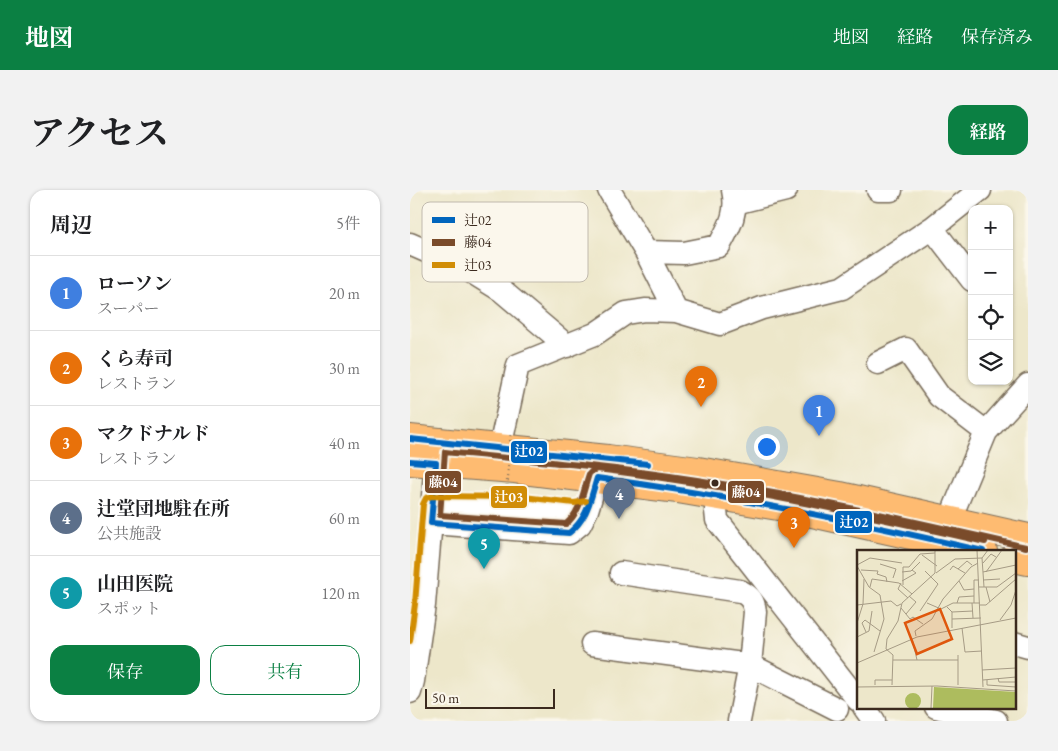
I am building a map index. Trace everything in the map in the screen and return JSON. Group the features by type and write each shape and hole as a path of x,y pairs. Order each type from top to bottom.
{"main road":[{"path":"410,440 428,456 515,469 597,478 790,508 979,550"},
{"path":"428,456 506,441 698,471 840,496 1028,538"}],"street":[{"path":"609,190 646,252 676,311"},
{"path":"646,252 684,253 719,246 732,224 734,196 786,190"},
{"path":"878,190 891,190"},
{"path":"506,441 518,365 595,334 626,314 645,310 676,311 720,324 762,308 842,288 932,228 980,190"},
{"path":"932,228 968,275"},
{"path":"410,244 422,249"},
{"path":"488,282 502,291 567,346"},
{"path":"878,364 906,349 939,396 986,432"},
{"path":"952,521 955,507 986,432 1028,385"},
{"path":"410,692 424,605 432,514 428,456"},
{"path":"432,514 569,532 580,524 587,510 597,478"},
{"path":"717,496 717,520 855,692"},
{"path":"622,573 740,591 748,595 754,604 755,612 750,666 739,721"},
{"path":"592,644 750,666 837,709"},
{"path":"865,708 874,721"},
{"path":"940,708 996,721"}],"path":[{"path":"506,441 506,486"}],"transit line":[{"name":"辻02","path":"410,439 648,464"},
{"name":"藤04","path":"985,542 744,491 597,469 589,474 575,514 566,524 440,515 445,452 666,475 862,510 1026,547"},
{"name":"辻02","path":"410,461 436,463 431,523 569,533 584,515 597,478 694,492 791,510 979,550"},
{"name":"辻03","path":"410,641 423,504 426,498 432,496 524,497 574,503 586,501"}],"place":[{"name":"くら寿司","path":"701,407"},
{"name":"ローソン","path":"819,436"},
{"name":"辻堂団地駐在所","path":"619,519"},
{"name":"マクドナルド","path":"794,548"},
{"name":"山田医院","path":"484,569"}]}
